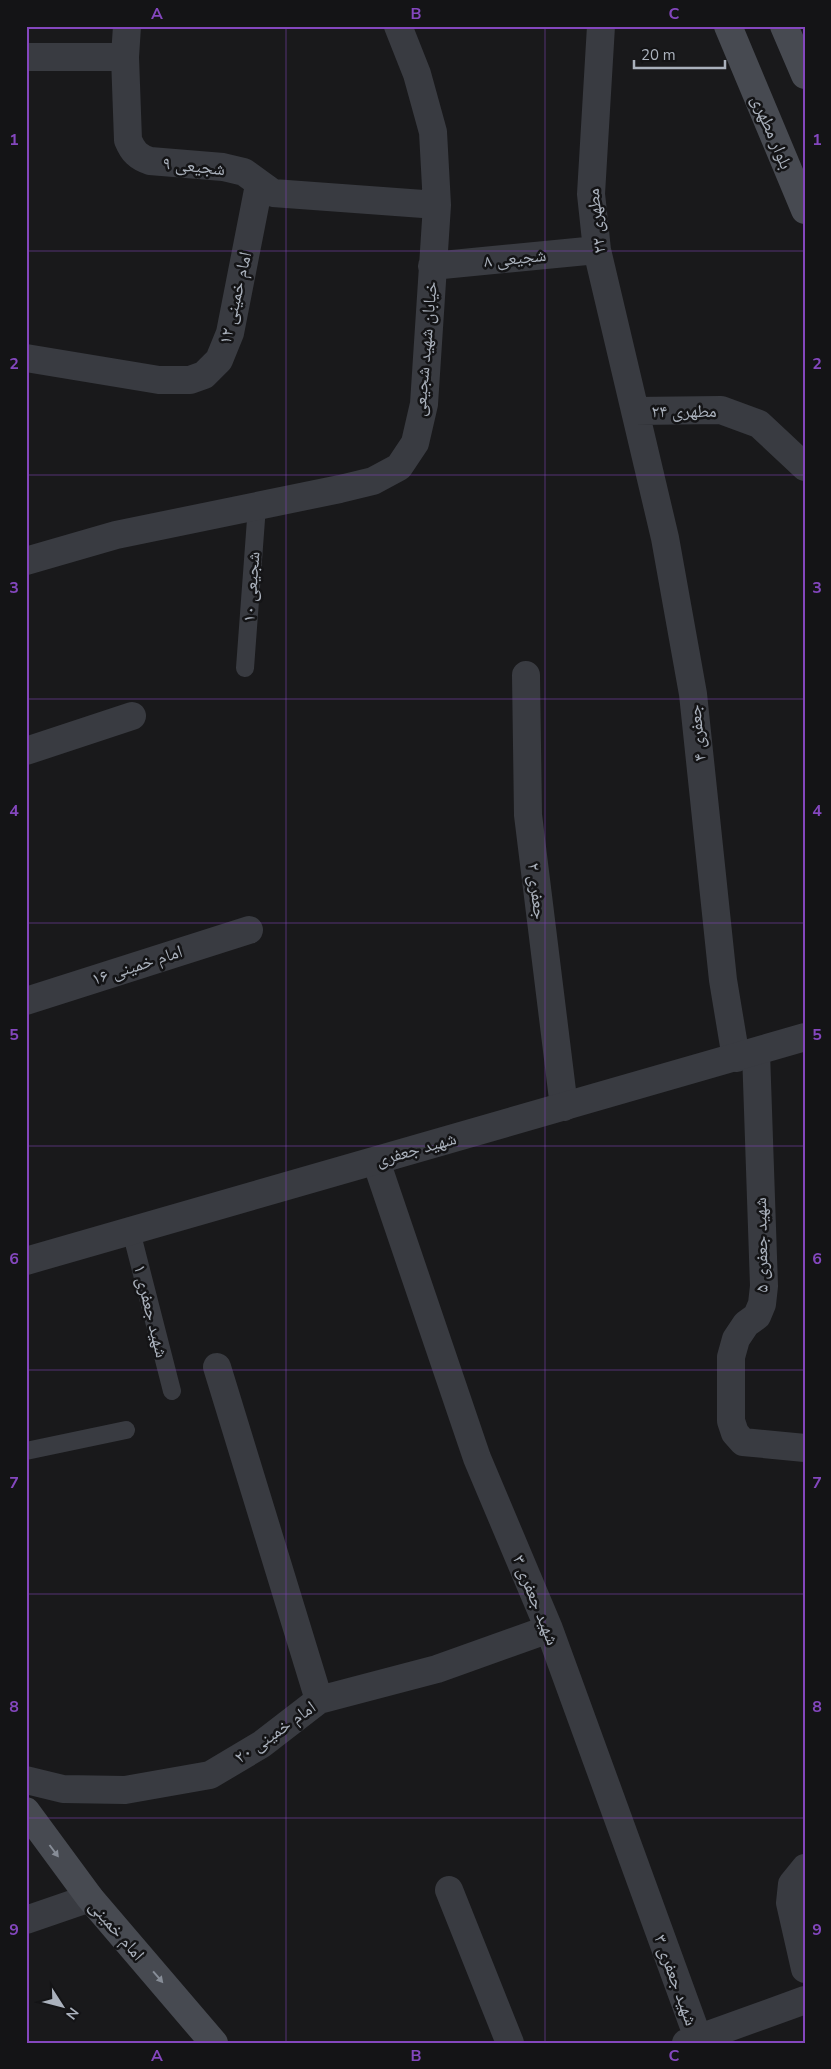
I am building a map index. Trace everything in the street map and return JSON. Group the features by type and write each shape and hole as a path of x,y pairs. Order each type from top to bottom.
{"main road":[{"name":"بلوار مطهری","path":"728,26 805,210"},
{"path":"784,26 805,75"},
{"name":"امام خمینی","path":"26,1811 90,1898 214,2043"}],"street":[{"name":"شجیعی ۹","path":"127,26 125,57 128,140 132,150 139,157 150,161 223,167 244,172 259,185 273,193 436,205"},
{"name":"خیابان شهید شجیعی","path":"26,561 116,535 373,481 399,467 415,444 424,404 436,205 433,132 417,74 398,26"},
{"name":"مطهری ۲۲","path":"601,26 591,194 597,250 635,411"},
{"path":"26,57 125,57"},
{"name":"امام خمینی ۱۲","path":"26,358 159,380 190,380 204,375 219,360 230,333 259,185"},
{"name":"شجیعی ۸","path":"432,266 597,250"},
{"name":"مطهری ۲۴","path":"635,411 721,410 759,424 805,467"},
{"name":"جعفری ۴","path":"635,411 665,538 693,694 723,980 746,1055"},
{"name":"جعفری ۲","path":"526,675 528,815 564,1107"},
{"path":"26,751 132,716"},
{"name":"امام خمینی ۱۶","path":"26,1001 249,930"},
{"name":"شهید جعفری","path":"26,1261 805,1037"},
{"name":"شهید جعفری ۵","path":"746,1055 764,1286 762,1304 757,1316 746,1324 736,1339 731,1357 731,1421 735,1433 743,1442 754,1445 805,1448"},
{"name":"شهید جعفری ۳","path":"376,1161 477,1458 549,1629 692,2040"},
{"path":"217,1367 318,1700"},
{"name":"امام خمینی ۲۰","path":"26,1780 63,1789 125,1790 210,1775 262,1744 318,1700 437,1669 549,1629"},
{"path":"805,1868 792,1884 790,1903 805,1969"},
{"path":"450,1890 510,2043"},
{"path":"26,1920 90,1898"},
{"path":"692,2040 805,2000"}],"lane":[{"name":"شجیعی ۱۰","path":"245,668 257,506"},
{"name":"شهید جعفری ۱","path":"131,1231 172,1391"},
{"path":"26,1451 126,1430"}]}
